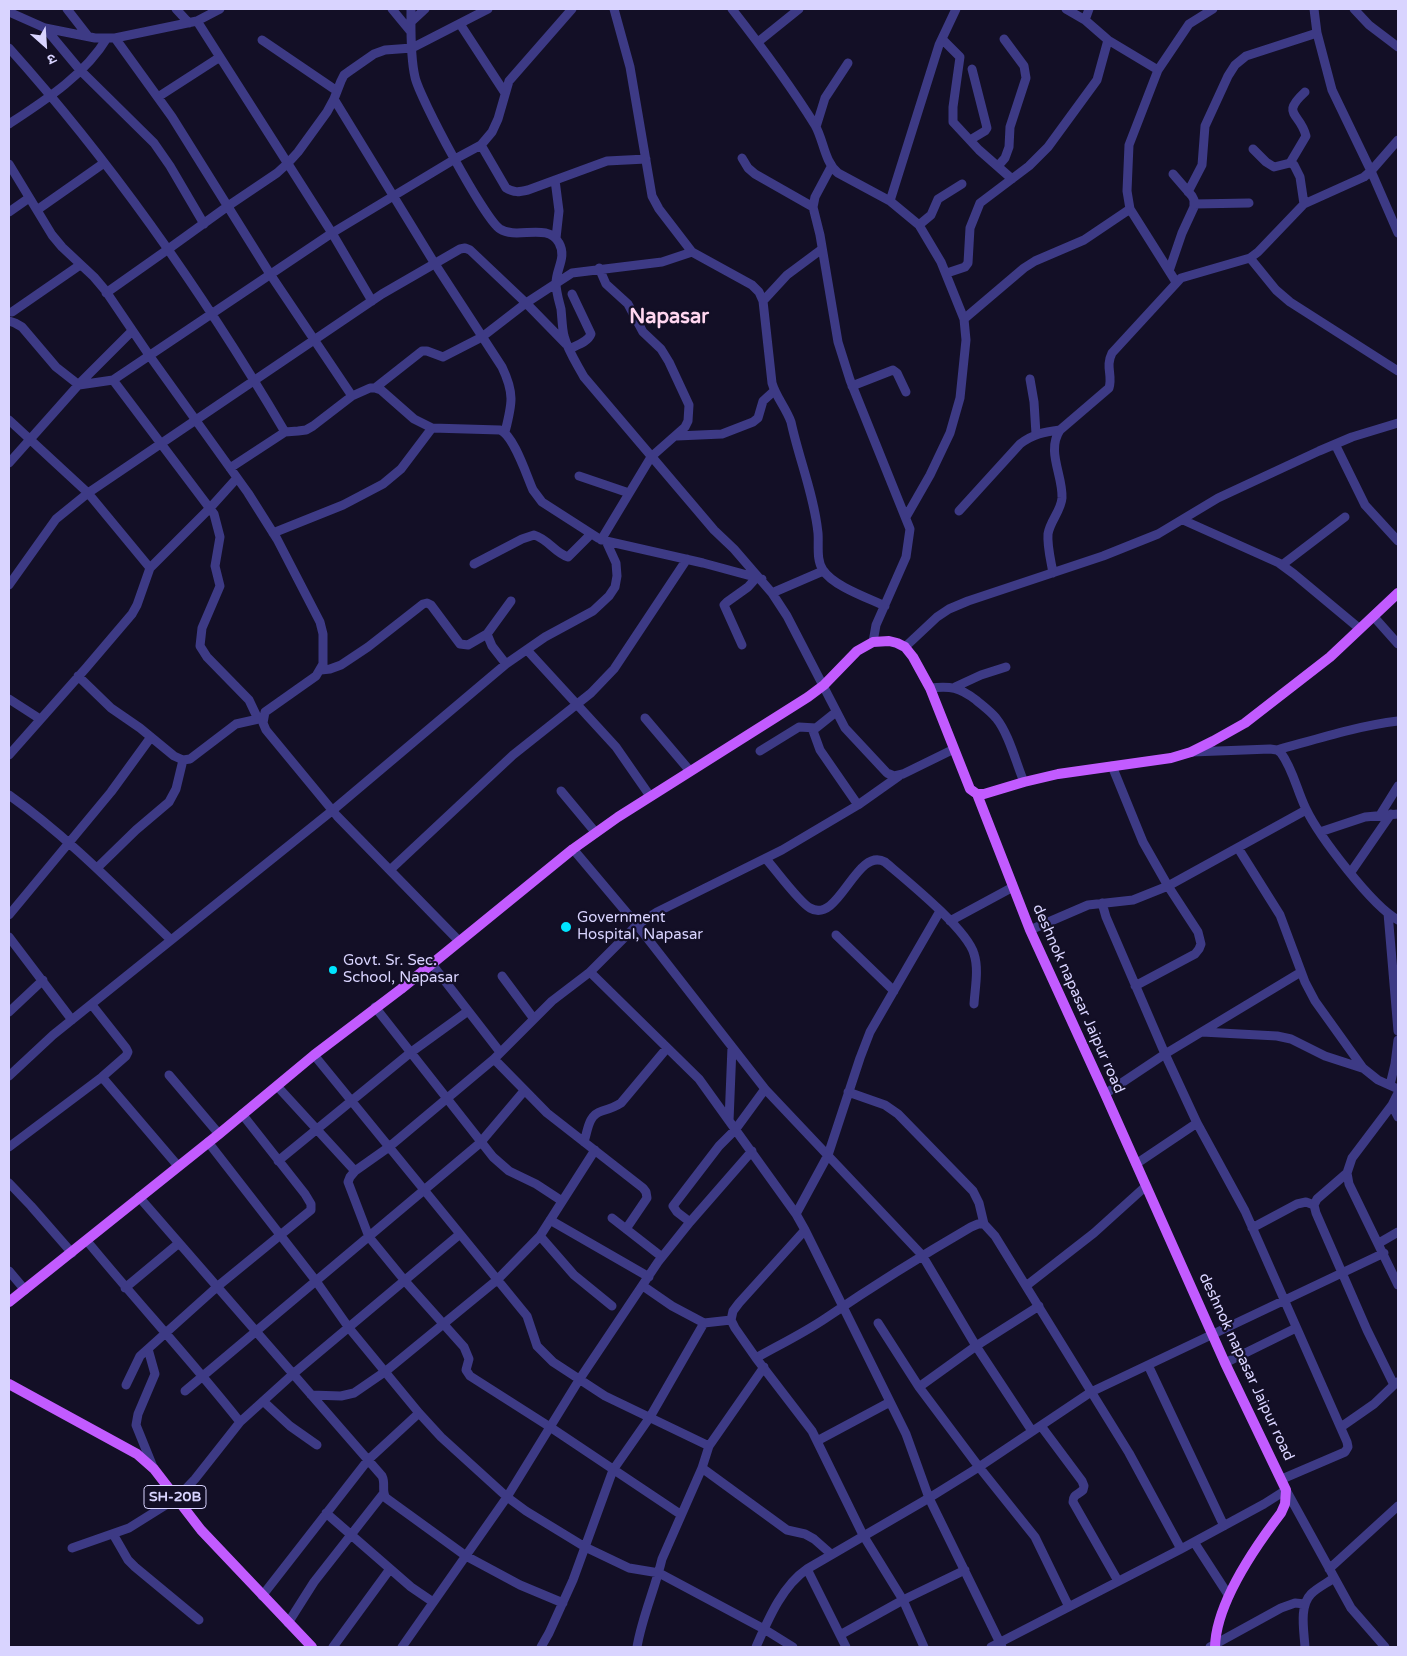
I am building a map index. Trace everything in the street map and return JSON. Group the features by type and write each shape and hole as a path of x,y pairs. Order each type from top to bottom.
{"main road":[{"path":"977,794 984,794 1058,774 1170,758 1191,752 1245,723 1330,657 1398,593"},
{"path":"9,1302 87,1241 314,1055 374,1007 401,989 573,849 650,796 788,711 824,685 858,651 873,642 889,641 897,643 905,647 913,657 930,688 954,749"},
{"name":"deshnok napasar Jaipur road","path":"954,749 970,789 977,794 1030,930 1225,1363 1286,1490"},
{"name":"SH-20B","path":"9,1384 138,1454 154,1469 201,1530 312,1647"},
{"path":"1213,1646 1229,1596 1236,1582 1281,1513 1285,1504 1286,1490"}],"street":[{"path":"66,9 88,36"},
{"path":"176,9 193,22 220,57 332,233 372,301"},
{"path":"9,12 46,28 88,36 111,38 193,22 220,9"},
{"path":"392,9 411,32"},
{"path":"410,9 414,76 420,92 455,159 493,224 506,232 514,234 544,232 556,238 560,244 562,258 556,283 564,334 568,347 584,377 714,530 734,548 772,593 788,616 844,728 887,773 899,776"},
{"path":"411,22 425,9"},
{"path":"106,292 277,173 288,163 304,144 336,95 344,75 374,54 385,50 412,48 488,9"},
{"path":"80,265 10,309 12,322 22,327 56,367 79,385 113,380 332,233 481,145 492,132 498,120 509,82 572,9"},
{"path":"614,9 630,67 649,183 659,210 692,252 752,285 759,292 764,301 774,391 787,410 791,422 815,515 820,564 823,571 838,583 885,606"},
{"path":"732,9 758,42 816,127 831,167 838,173 890,201 919,225 928,236 947,273 964,319 966,340 960,398 950,433 906,517"},
{"path":"758,42 799,9"},
{"path":"890,201 942,39 956,9"},
{"path":"1066,9 1075,11 1108,40 1158,70"},
{"path":"1085,20 1089,9"},
{"path":"1176,282 1130,209 1127,191 1129,145 1158,70 1189,24 1213,9"},
{"path":"1314,9 1317,32 1332,90 1398,233"},
{"path":"1354,9 1368,24 1398,47"},
{"path":"460,24 505,93"},
{"path":"46,28 80,70 157,147 204,224"},
{"path":"1188,192 1202,165 1205,126 1235,65 1246,56 1317,32"},
{"path":"9,124 51,95 80,70 111,38"},
{"path":"111,38 158,97 270,274 352,396"},
{"path":"942,39 960,57 953,122 1012,179"},
{"path":"998,166 1005,158 1009,147 1010,126 1026,78 1024,66 1004,39"},
{"path":"262,40 336,95 393,196 502,367 511,391 512,402 505,432"},
{"path":"947,273 968,264 970,259 968,241 970,228 980,203 1040,157 1092,89 1100,71 1108,40"},
{"path":"9,48 51,95 136,204 255,381 285,432"},
{"path":"158,97 220,57"},
{"path":"816,127 825,98 848,63"},
{"path":"970,140 987,128 972,69"},
{"path":"1253,149 1274,167 1290,163 1306,136 1292,107 1294,102 1305,92"},
{"path":"1053,572 1048,534 1060,507 1062,496 1055,458 1055,437 1060,430 1109,388 1111,382 1108,366 1112,353 1176,282 1187,275 1250,258 1304,204 1358,180 1371,171 1398,140"},
{"path":"481,145 506,188 512,192 528,190 607,161 646,159"},
{"path":"742,158 748,168 755,174 813,207"},
{"path":"37,210 104,163"},
{"path":"1290,163 1298,170 1304,204"},
{"path":"9,164 62,247 106,292 237,478 273,533 320,622 323,634 323,664 316,676 265,712 261,718 236,724 190,759 183,760 174,756 110,708 78,676"},
{"path":"831,167 815,197 813,207 838,342 852,386 910,530 906,557 876,624 873,642"},
{"path":"1169,271 1194,204 1194,200 1173,174"},
{"path":"556,180 559,203 556,238"},
{"path":"919,225 931,215 938,199 962,184"},
{"path":"9,212 29,198"},
{"path":"1194,204 1249,204"},
{"path":"964,319 1024,268 1035,261 1084,240 1130,209"},
{"path":"9,585 56,519 88,493 372,301 460,250 465,248 470,250 526,303 568,347"},
{"path":"764,301 790,272 822,249"},
{"path":"376,388 419,352 427,351 443,357 482,336 526,303 577,271 662,262 692,252"},
{"path":"1250,258 1276,290 1290,302 1357,343 1398,371"},
{"path":"599,268 606,284 628,304 643,332 661,349 689,405 688,421 685,427 651,457 629,492 603,540"},
{"path":"568,347 590,338 591,334 572,294"},
{"path":"9,463 79,385 132,331"},
{"path":"852,386 893,370 897,373 906,392"},
{"path":"1030,379 1036,434"},
{"path":"113,380 210,508 216,521 220,537 215,566 220,586 202,628 200,646 207,657 250,700 266,730 332,810 459,941"},
{"path":"230,468 285,432 306,430 352,396 370,388 376,388 381,390 414,419 432,428 500,430 505,432 512,442 533,490 542,502 590,534 603,540 759,578"},
{"path":"677,436 722,434 754,422 758,418 763,401 774,391"},
{"path":"9,420 88,493 150,568"},
{"path":"905,647 937,616 949,609 1103,556 1158,534 1218,498 1335,444 1398,423"},
{"path":"273,533 343,505 393,478 432,428"},
{"path":"959,511 1020,444 1036,434 1060,430"},
{"path":"1335,444 1364,505 1398,542"},
{"path":"579,476 629,492"},
{"path":"9,755 135,609 150,568 237,478"},
{"path":"1282,565 1344,517"},
{"path":"1183,520 1282,565 1360,629"},
{"path":"474,564 522,539 534,535 544,539 568,557 590,534"},
{"path":"9,1076 72,1020 332,810 506,664 560,628 593,611 609,596 618,576 616,563 603,540"},
{"path":"390,870 513,755 592,693 614,669 687,559"},
{"path":"772,593 823,571"},
{"path":"742,644 724,605 759,578"},
{"path":"321,670 340,665 368,647 423,604 431,605 460,644 468,645 487,634 512,601"},
{"path":"1374,617 1398,644"},
{"path":"487,634 492,646 506,664"},
{"path":"526,650 616,747 650,796"},
{"path":"955,687 981,675 1006,667"},
{"path":"930,688 955,687 964,691 990,711 998,720 1004,732 1024,782"},
{"path":"9,699 40,720"},
{"path":"760,751 799,727 812,728 836,712"},
{"path":"645,718 690,771"},
{"path":"1191,752 1277,750 1381,723 1398,721"},
{"path":"812,728 820,750 858,805"},
{"path":"9,915 111,792 151,737"},
{"path":"680,1514 470,1376 466,1370 467,1352 369,1237 348,1182 354,1171 389,1147 497,1055 552,1001 590,972 637,925 657,912 766,859 858,805 899,776 954,749"},
{"path":"1277,750 1284,756 1306,810 1320,832 1351,872 1388,913 1398,920"},
{"path":"97,868 168,802 176,789 183,760"},
{"path":"1112,766 1137,830 1168,886 1198,932 1202,944 1195,954 1134,986"},
{"path":"1380,815 1398,786"},
{"path":"561,791 596,833"},
{"path":"9,795 69,842 170,939"},
{"path":"1030,930 1083,907 1133,900 1168,886 1306,810"},
{"path":"1320,832 1365,817 1396,814"},
{"path":"1351,872 1396,814"},
{"path":"1238,848 1280,915 1309,992 1363,1068 1378,1080 1394,1087 1398,1040"},
{"path":"573,849 637,925 765,1089 922,1255 976,1346 1032,1432"},
{"path":"766,859 801,900 810,908 819,911 826,909 834,902 864,866 872,860 880,859 940,911 968,941 974,952 976,967 974,1004"},
{"path":"950,921 1013,887"},
{"path":"1102,903 1134,986 1197,1123 1245,1211 1347,1442 1348,1448 1345,1452 1282,1479"},
{"path":"796,1214 828,1155 870,1032 940,911"},
{"path":"1388,913 1396,978 1398,1031"},
{"path":"836,935 894,991"},
{"path":"9,937 72,1020"},
{"path":"431,963 468,1011 524,1091 547,1114 646,1192 647,1198 626,1229"},
{"path":"590,972 699,1079 796,1214 906,1434 929,1498 1001,1645"},
{"path":"1105,1094 1165,1054 1301,972"},
{"path":"502,976 534,1019"},
{"path":"9,1012 43,980"},
{"path":"9,1147 126,1056 128,1052 126,1048 92,1005"},
{"path":"374,1007 492,1157 509,1171 536,1184 562,1201"},
{"path":"278,1161 410,1053 468,1011"},
{"path":"1201,1032 1277,1036 1291,1039 1325,1056 1363,1068"},
{"path":"729,1121 732,1047"},
{"path":"584,1142 593,1115 615,1107 621,1102 667,1048"},
{"path":"314,1055 527,1316 535,1341 553,1362 605,1396 709,1446"},
{"path":"169,1074 219,1134"},
{"path":"102,1076 178,1166"},
{"path":"277,1086 354,1171"},
{"path":"690,1222 677,1212 673,1206 719,1146 735,1130 765,1089"},
{"path":"184,1391 480,1143 524,1091"},
{"path":"848,1092 886,1105 898,1114 973,1191 979,1203 984,1224 995,1236 1129,1453 1181,1549"},
{"path":"1398,1093 1392,1105 1352,1158 1347,1173 1349,1184 1398,1285"},
{"path":"1392,1105 1398,1117"},
{"path":"126,1385 137,1360 148,1349 218,1286 309,1213 312,1207 305,1194 242,1114"},
{"path":"1136,1164 1197,1123"},
{"path":"208,1142 316,1281 349,1328 419,1413 441,1437 507,1497 526,1511 585,1547 629,1568 659,1573 764,1629 793,1647"},
{"path":"311,1395 349,1395 386,1371 497,1280 540,1236 594,1150"},
{"path":"402,1647 507,1497 579,1380 662,1257 752,1151"},
{"path":"1340,1426 1374,1404 1396,1383 1367,1330 1314,1205 1316,1199 1347,1173"},
{"path":"9,1183 72,1253"},
{"path":"1026,1286 1094,1233 1146,1186"},
{"path":"139,1197 384,1480 383,1494 314,1582 288,1623"},
{"path":"1252,1228 1297,1204 1306,1202 1314,1205"},
{"path":"612,1218 662,1257"},
{"path":"550,1220 649,1277"},
{"path":"756,1358 821,1321 922,1255 978,1224 984,1224"},
{"path":"805,1230 739,1303 733,1311 731,1320 734,1328 818,1441 863,1535 903,1600 924,1647"},
{"path":"1379,1243 1398,1232"},
{"path":"72,1548 129,1528 177,1498 195,1479 240,1422 293,1374 460,1234"},
{"path":"540,1236 574,1275 612,1306"},
{"path":"87,1241 240,1422"},
{"path":"125,1288 179,1243"},
{"path":"756,1647 774,1608 795,1579 807,1569 979,1467 1091,1392 1384,1253"},
{"path":"9,1271 25,1290"},
{"path":"643,1286 672,1306 704,1323 731,1320"},
{"path":"918,1387 976,1346 1039,1306"},
{"path":"541,1647 550,1634 563,1603 613,1470 650,1417 704,1323"},
{"path":"878,1323 918,1387 1035,1537 1069,1607"},
{"path":"1225,1363 1296,1328"},
{"path":"148,1349 155,1374 138,1414 136,1425 154,1469"},
{"path":"1148,1365 1224,1526"},
{"path":"637,1647 642,1621 662,1559 680,1514 702,1468 709,1446 764,1367"},
{"path":"263,1401 290,1426 316,1445"},
{"path":"818,1441 890,1402"},
{"path":"262,1596 368,1460 419,1413"},
{"path":"1041,1426 1082,1481 1083,1490 1075,1495 1073,1502 1118,1581"},
{"path":"702,1468 787,1530 805,1534 814,1539 831,1554"},
{"path":"991,1647 1001,1645 1069,1607 1224,1526 1286,1490 1351,1608 1385,1647"},
{"path":"383,1494 466,1556 520,1585 563,1603"},
{"path":"1329,1569 1398,1506"},
{"path":"326,1513 390,1570 433,1602"},
{"path":"113,1534 128,1560 198,1620"},
{"path":"1194,1542 1229,1596"},
{"path":"807,1569 846,1647"},
{"path":"333,1647 390,1570"},
{"path":"840,1635 903,1600 965,1570"},
{"path":"1305,1647 1303,1613 1305,1604 1310,1594 1334,1578"},
{"path":"1213,1646 1281,1608 1295,1603 1305,1604"}],"place":[{"name":"Government Hospital, Napasar","path":"566,927"},
{"name":"Govt. Sr. Sec. School, Napasar","path":"333,970"}],"district":[{"name":"Napasar","path":"669,318"}]}
